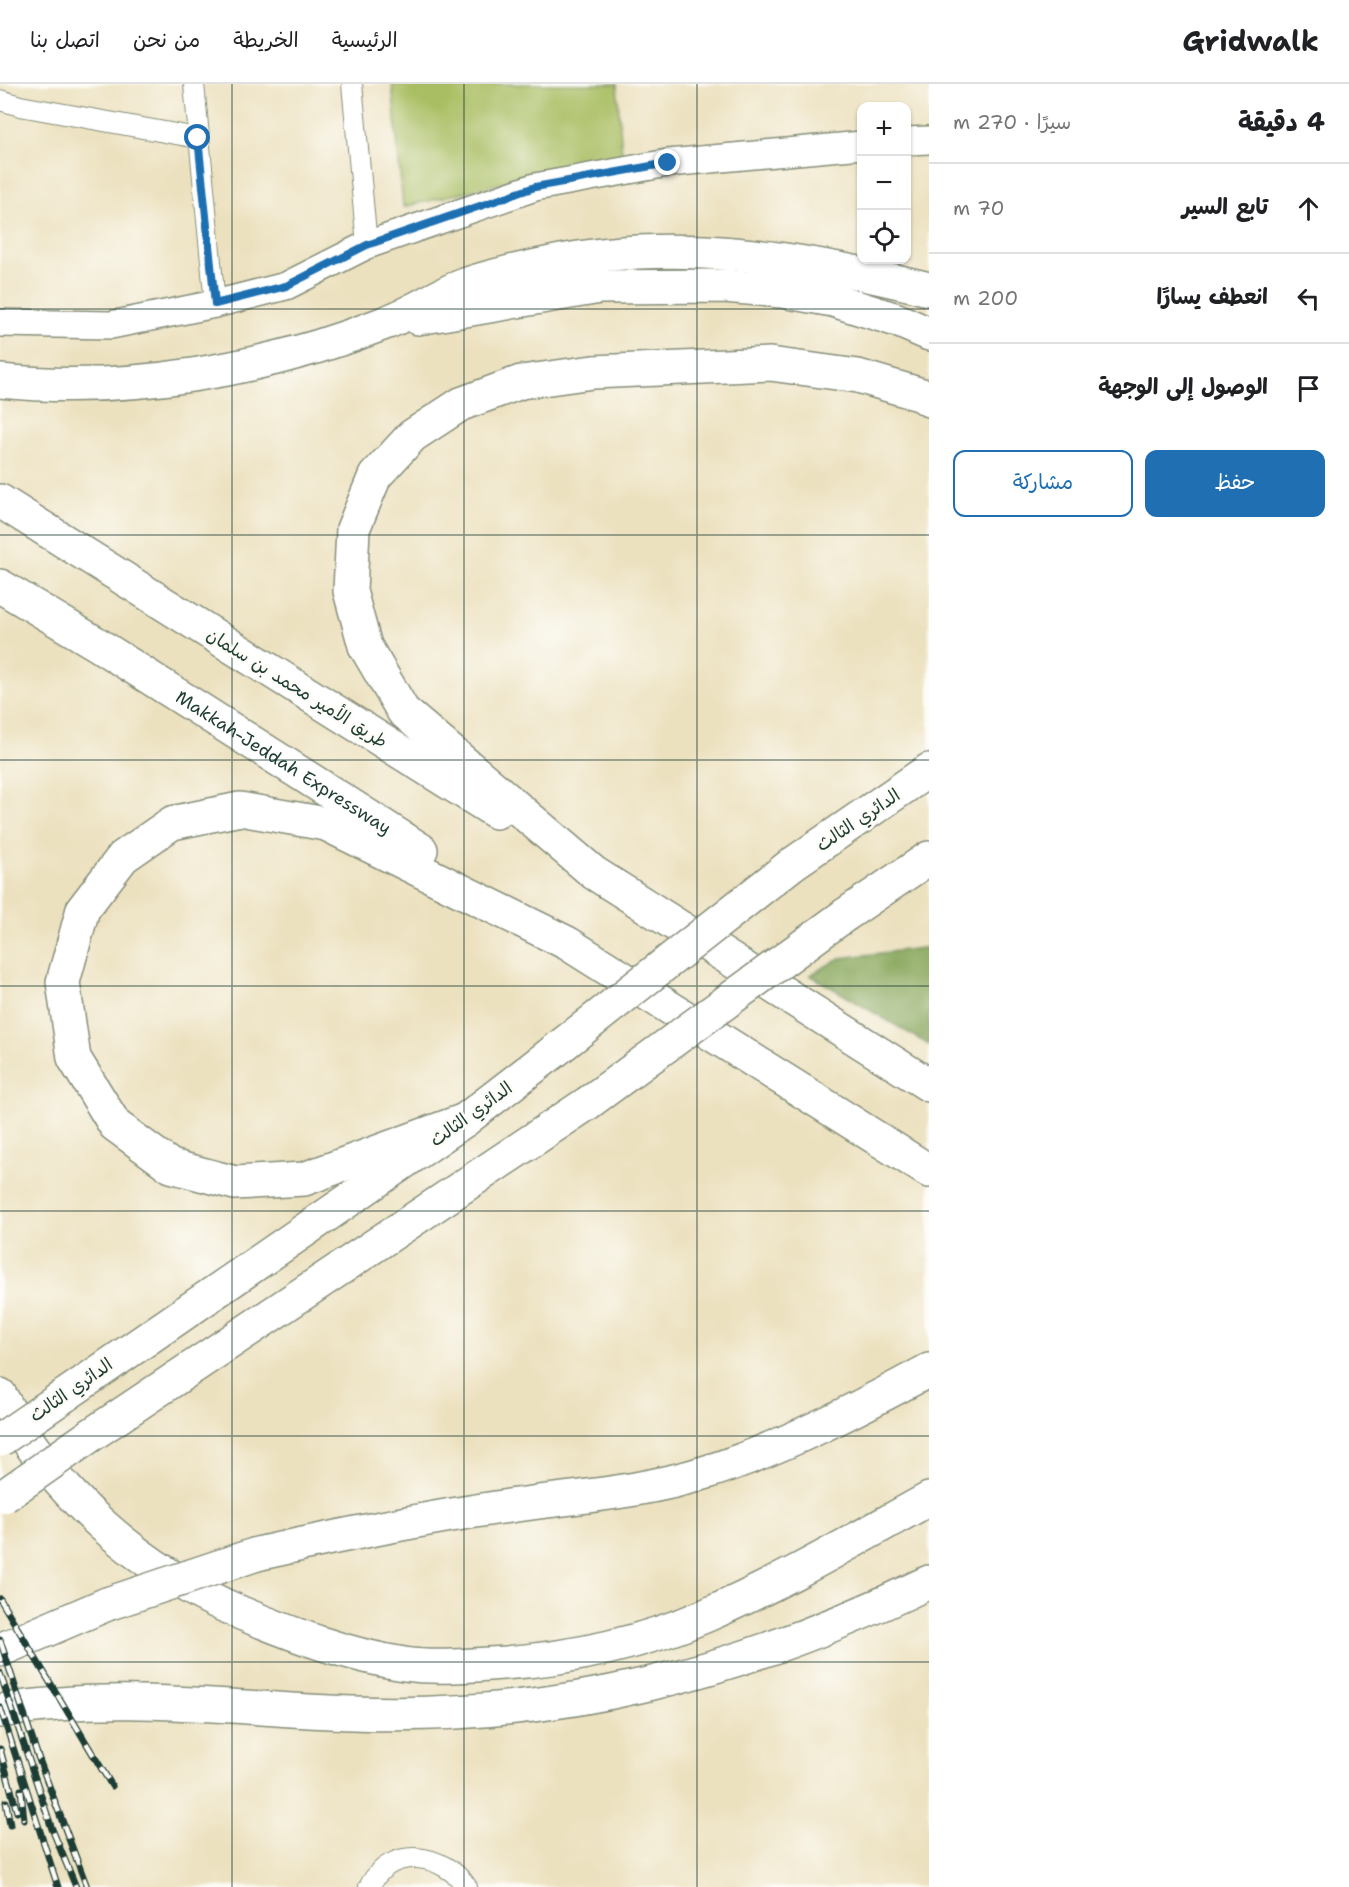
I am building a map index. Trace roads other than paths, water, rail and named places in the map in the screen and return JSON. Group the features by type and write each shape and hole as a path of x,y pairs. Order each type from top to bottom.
{"highway":[{"path":"0,381 37,385 97,384 232,367 310,347 386,323 463,285 548,264 636,251 713,251 795,260 929,289"},
{"path":"386,323 529,301 600,287 724,286 782,291 833,300 897,320 929,334"},
{"path":"929,400 922,395 858,376 770,364 593,372 522,382 461,404 412,436 375,476 353,529 350,591 365,646 404,711 594,873 929,1085"},
{"name":"طريق الأمير محمد بن سلمان","path":"0,501 594,873"},
{"name":"Makkah-Jeddah Expressway","path":"0,586 97,644 567,942"},
{"path":"890,799 929,758"},
{"name":"الدائري الثالث","path":"0,1440 465,1120 791,865 929,770"},
{"path":"465,1120 303,1179 235,1183 171,1166 116,1125 74,1058 63,982 83,909 123,857 172,823 240,809 326,824 567,942 929,1171"},
{"path":"2,1498 91,1435 588,1103 845,915 929,858"},
{"path":"0,1650 107,1604 257,1554 412,1520 638,1488 705,1472 776,1448 862,1407 929,1370"},
{"path":"0,1395 64,1488 96,1521 164,1573 221,1604 276,1628 359,1655 406,1665 466,1666 537,1662 590,1652 652,1634 706,1616 808,1566 929,1499"},
{"path":"0,1711 82,1701 364,1713 445,1714 538,1704 620,1692 686,1677 849,1618 929,1582"}],"street":[{"path":"194,84 215,304"},
{"path":"352,84 367,245"},
{"path":"0,100 20,106 198,138"},
{"path":"911,141 929,140"},
{"path":"0,323 111,325 215,304 286,286 367,245 535,187 668,163 857,144"},
{"path":"369,1887 386,1867 404,1859 423,1858 441,1863 458,1873 468,1887"}],"railway":[{"path":"0,1599 112,1786"},
{"path":"0,1640 37,1754 87,1887"},
{"path":"0,1673 52,1829 76,1887"},
{"path":"0,1707 58,1887"},
{"path":"0,1749 17,1812"},
{"path":"21,1790 24,1820"},
{"path":"6,1802 10,1825"}]}
